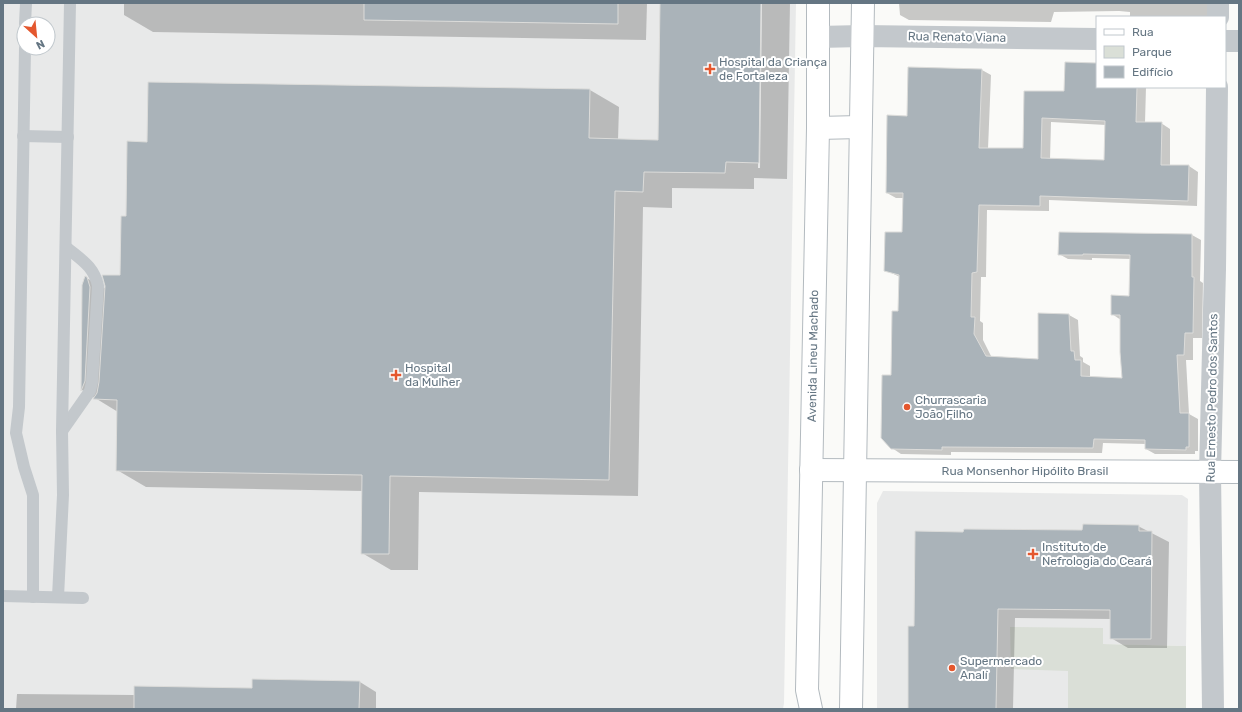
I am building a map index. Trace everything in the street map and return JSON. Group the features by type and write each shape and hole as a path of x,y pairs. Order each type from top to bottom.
{"street":[{"name":"Avenida Lineu Machado","path":"806,703 818,128 818,3"},
{"path":"851,709 863,3"},
{"path":"1218,3 1218,16"},
{"name":"Rua Renato Viana","path":"818,37 862,36 1096,39"},
{"path":"1226,41 1239,41"},
{"name":"Rua Ernesto Pedro dos Santos","path":"1213,709 1210,472 1215,269 1217,88"},
{"path":"818,128 860,127"},
{"name":"Rua Monsenhor Hipólito Brasil","path":"811,470 1239,472"}],"lane":[{"path":"25,16 26,3"},
{"path":"58,597 63,495 62,431 70,3"},
{"path":"25,56 19,407 16,433 24,467 33,495 33,596"},
{"path":"23,136 68,137"},
{"path":"62,431 90,391 92,382 98,286 89,265 66,247"},
{"path":"3,596 83,598"}],"shaded area":[{"name":"Hospital da Mulher","path":"3,3 796,3 783,709 3,709"},
{"name":"Instituto de Nefrologia do Ceará","path":"883,491 1182,495 1188,499 1186,646 1102,644 1103,628 1068,671 1068,709 877,709 877,503"}],"green space":[{"path":"1010,627 1103,628 1103,644 1186,646 1186,709 1068,709 1068,671 1011,669"}],"building":[{"path":"364,3 618,3 618,24 364,20"},
{"path":"660,3 761,3 759,163 726,162 725,173 644,172 643,192 615,191 609,480 390,476 389,554 361,554 362,475 116,471 117,400 93,399 97,393 99,382 105,286 102,275 120,275 121,216 126,216 127,141 147,142 148,82 590,89 589,138 658,140"},
{"path":"1065,62 1096,63 1096,88 1137,88 1136,122 1162,122 1161,165 1189,165 1188,201 1040,196 1040,206 979,205 977,272 972,273 971,317 975,317 974,334 986,356 1038,359 1038,313 1069,314 1071,351 1074,351 1075,360 1081,360 1081,376 1122,378 1120,315 1111,315 1111,295 1129,296 1130,255 1058,255 1059,232 1192,234 1192,277 1194,277 1193,333 1185,333 1184,355 1177,355 1180,413 1189,413 1189,447 1186,447 1186,450 1145,449 1145,440 1094,439 1093,448 942,447 942,450 891,449 881,438 882,375 891,375 892,311 898,311 899,275 884,271 885,232 902,232 903,193 886,193 887,115 907,116 908,67 982,69 979,148 1023,148 1024,91 1064,91","holes":["1042,118 1105,121 1104,160 1041,158"]},
{"path":"85,276 87,277 90,287 85,381 81,391 82,285"},
{"path":"1083,524 1139,525 1139,531 1152,531 1151,639 1110,639 1110,610 998,609 996,709 908,709 908,626 914,626 915,531 963,532 964,529 1082,530"},
{"path":"252,679 360,681 359,709 134,709 134,686 252,688"}],"place":[{"name":"Hospital da Criança de Fortaleza","path":"710,69"},
{"name":"Hospital da Mulher","path":"396,375"},
{"name":"Churrascaria João Filho","path":"907,407"},
{"name":"Instituto de Nefrologia do Ceará","path":"1033,554"},
{"name":"Supermercado Analí","path":"952,668"}]}
